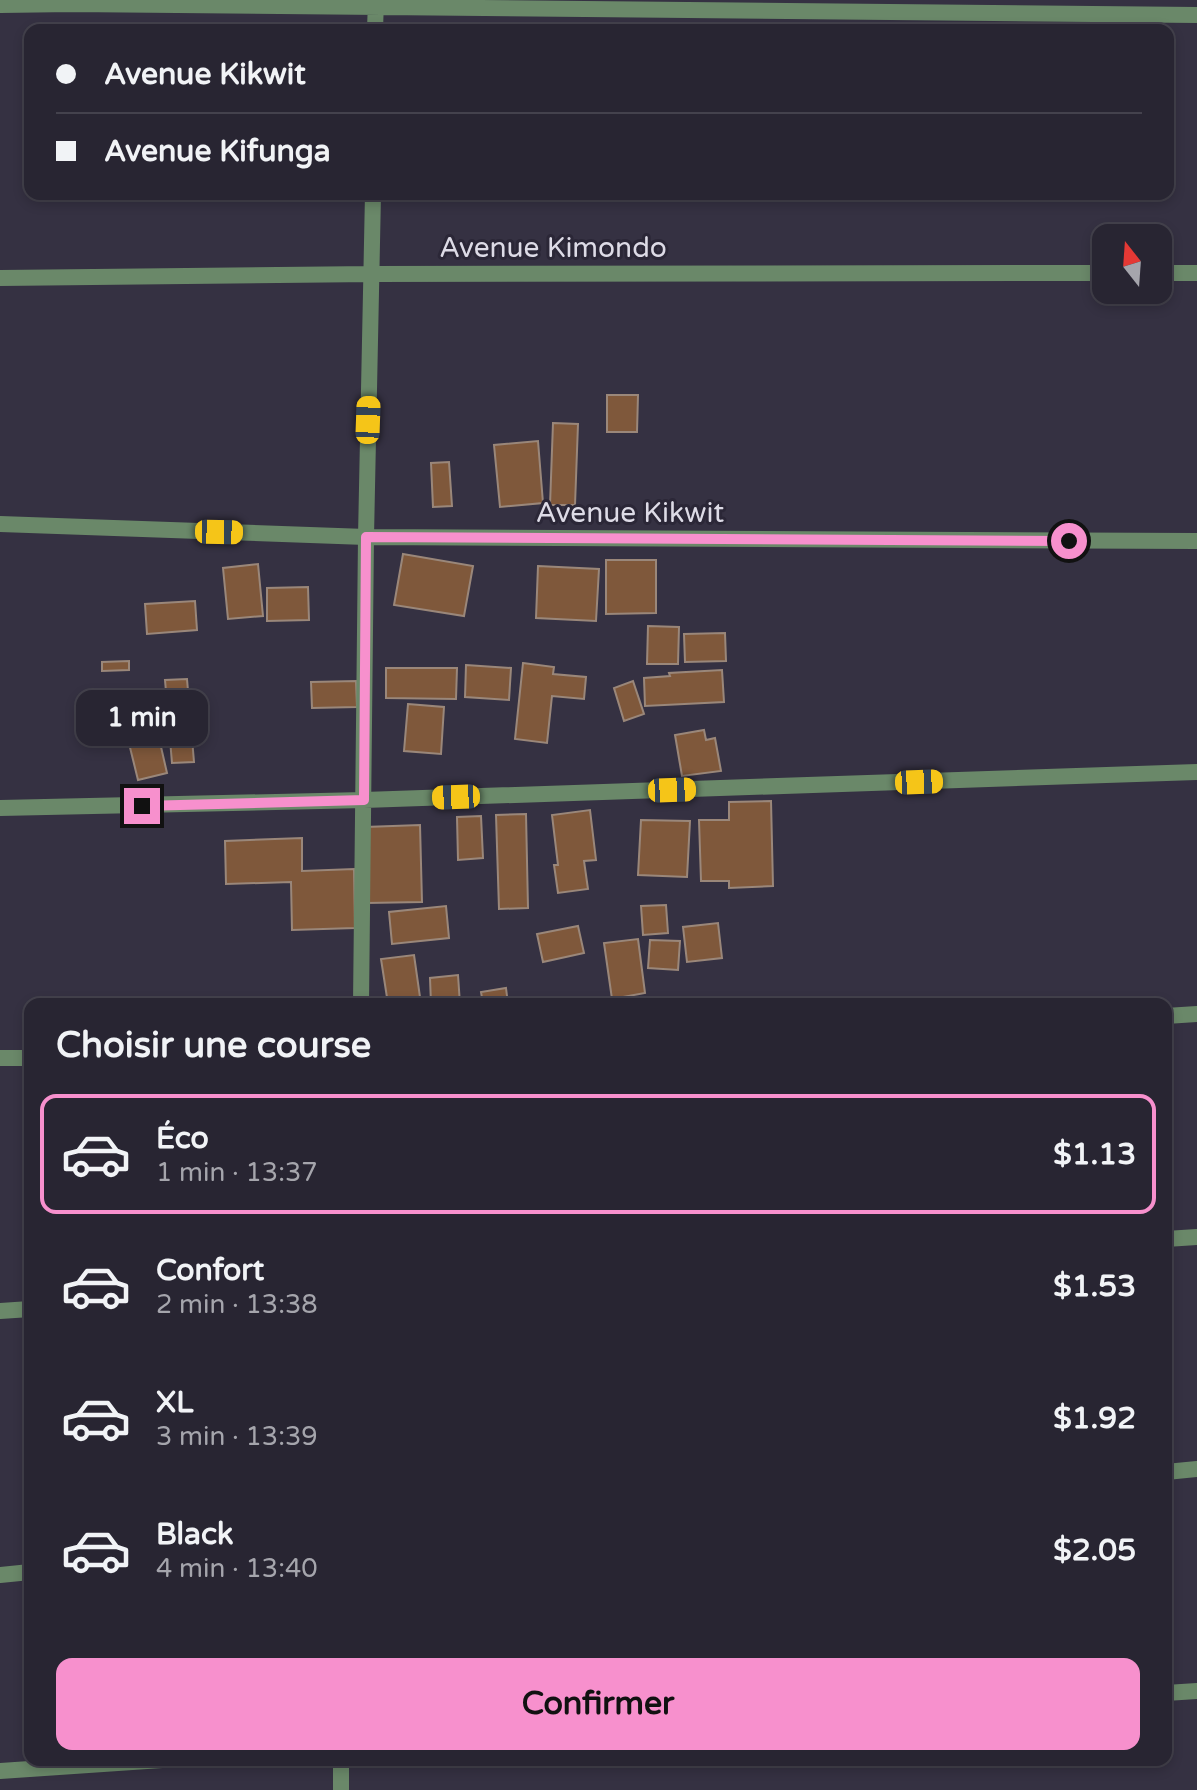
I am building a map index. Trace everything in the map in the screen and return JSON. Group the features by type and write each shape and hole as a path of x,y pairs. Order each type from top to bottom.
{"street":[{"path":"375,24 376,4"},
{"path":"0,5 376,4 1197,15"},
{"path":"361,998 373,200"},
{"name":"Avenue Kimondo","path":"0,278 1092,273"},
{"path":"1172,273 1197,273"},
{"name":"Avenue Kikwit","path":"0,524 366,537 1197,541"},
{"path":"0,808 364,800 1197,772"},
{"path":"1172,1016 1197,1014"},
{"path":"0,1058 24,1058"},
{"path":"1172,1239 1197,1237"},
{"path":"0,1311 24,1309"},
{"path":"1172,1471 1197,1469"},
{"path":"0,1575 24,1573"},
{"path":"1172,1693 1197,1691"},
{"path":"0,1771 74,1766"},
{"path":"341,1766 341,1790"}],"building":[{"path":"607,395 638,395 637,432 607,432"},
{"path":"553,423 578,424 575,505 550,505"},
{"path":"538,441 543,503 500,507 494,445"},
{"path":"449,462 452,506 433,507 431,463"},
{"path":"403,554 473,566 464,616 394,605"},
{"path":"606,560 656,560 656,613 606,614"},
{"path":"258,564 263,616 228,619 223,568"},
{"path":"538,566 599,569 596,621 536,618"},
{"path":"308,587 309,620 267,621 267,588"},
{"path":"195,601 197,630 147,634 145,604"},
{"path":"648,626 679,627 678,664 647,664"},
{"path":"725,633 726,661 685,662 684,634"},
{"path":"129,661 129,670 102,671 102,662"},
{"path":"523,663 554,667 553,674 586,677 584,699 552,696 547,743 515,739"},
{"path":"466,665 511,668 509,700 465,697"},
{"path":"386,668 457,668 456,699 386,698"},
{"path":"722,670 724,702 645,706 644,678 670,676 669,673"},
{"path":"187,679 194,762 172,763 165,680"},
{"path":"356,681 357,707 312,708 311,682"},
{"path":"633,681 644,714 624,721 614,688"},
{"path":"408,704 444,707 441,754 404,751"},
{"path":"153,712 167,773 138,780 123,719"},
{"path":"704,730 706,740 715,738 721,771 682,776 675,735"},
{"path":"771,801 773,886 729,888 729,881 701,881 699,820 729,820 729,802"},
{"path":"590,810 596,860 584,861 588,889 558,893 552,815"},
{"path":"526,814 528,908 499,909 496,815"},
{"path":"481,816 483,858 458,860 457,817"},
{"path":"641,820 690,821 687,877 638,875"},
{"path":"420,825 422,902 367,903 365,827"},
{"path":"302,838 302,871 354,869 355,928 292,930 291,882 226,884 225,841"},
{"path":"666,905 668,933 643,935 641,906"},
{"path":"446,906 449,938 392,944 389,912"},
{"path":"718,923 722,958 687,962 683,927"},
{"path":"578,926 584,953 543,962 537,934"},
{"path":"638,939 645,993 612,998 604,943"},
{"path":"650,940 680,941 678,970 648,968"},
{"path":"414,955 420,998 387,998 381,959"},
{"path":"458,975 460,998 431,998 430,978"},
{"path":"506,988 507,998 482,998 481,992"}],"route":[{"path":"142,806 364,800 366,537 1069,541"}]}
